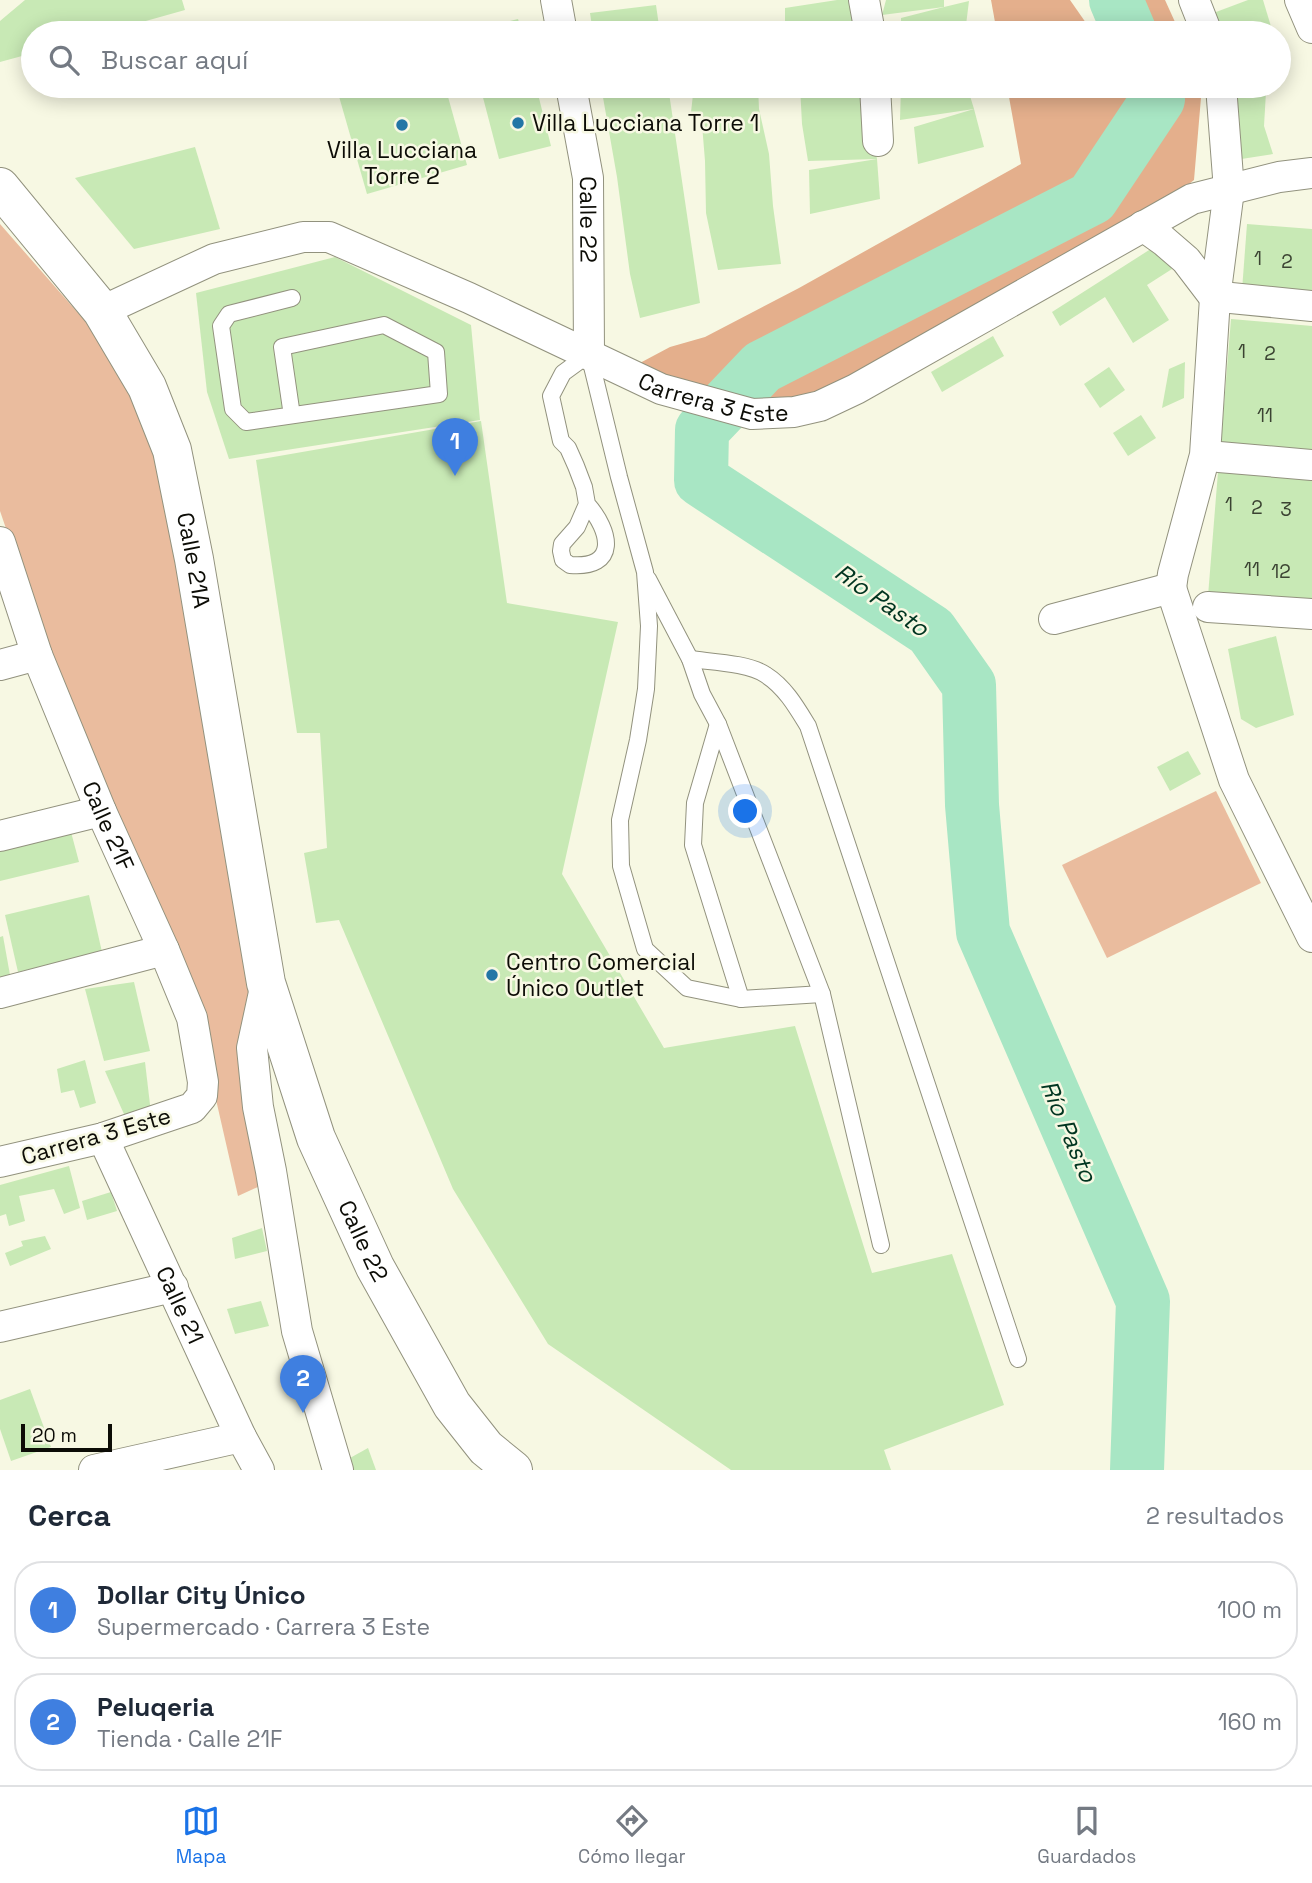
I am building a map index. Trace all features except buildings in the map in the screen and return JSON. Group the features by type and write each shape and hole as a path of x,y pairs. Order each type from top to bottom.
{"main road":[{"name":"Calle 21A","path":"0,187 102,311 147,387 172,450 196,573 266,984"},
{"name":"Calle 22","path":"266,984 316,1138 375,1267 452,1405 486,1448 513,1470"}],"street":[{"path":"556,0 560,21"},
{"path":"864,0 868,21"},
{"path":"1194,0 1202,21"},
{"path":"1300,0 1312,28"},
{"name":"Calle 22","path":"573,98 588,178 589,354"},
{"path":"876,98 878,141"},
{"path":"1222,98 1229,190 1223,298 1205,455 1172,574 1171,588 1234,780 1312,937"},
{"name":"Carrera 3 Este","path":"102,311 214,259 303,237 329,237 469,298 661,389 752,414 794,412 820,406 856,389 1192,199 1279,177 1312,173"},
{"path":"1143,226 1164,240 1223,298 1312,306"},
{"path":"1219,457 1312,465"},
{"name":"Calle 21F","path":"0,542 37,655 192,1018 203,1082 202,1096 192,1108"},
{"path":"1054,619 1171,588"},
{"path":"1208,607 1312,614"},
{"path":"0,665 37,655"},
{"path":"0,836 102,811"},
{"path":"0,993 164,950"},
{"path":"266,984 252,1048 258,1107 297,1331 338,1470"},
{"name":"Carrera 3 Este","path":"0,1162 103,1138 192,1108"},
{"name":"Calle 21","path":"103,1138 240,1437 259,1470"},
{"path":"0,1327 173,1287"},
{"path":"94,1470 240,1437"}],"lane":[{"path":"291,408 282,347 384,325 436,352 439,394 246,422 233,409 220,326 229,314 292,298"},
{"path":"587,504 580,476 568,447 561,441 551,396 563,373 589,354 645,572 649,626 646,689 620,820 621,866 645,949 687,989 741,999 822,994"},
{"path":"645,572 690,659 702,694 718,724 822,994 881,1245"},
{"path":"690,659 746,667 765,674 788,695 808,726 1018,1359"},
{"path":"718,724 695,803 693,845 741,999"}],"shaded area":[{"path":"991,0 1070,0 1085,21 995,21"},
{"path":"1128,0 1165,0 1175,21 1137,21"},
{"path":"1009,98 1137,98 1143,107 1074,201 945,262 733,375 715,393 676,386 638,364 670,347 705,337 799,288 1021,164"},
{"path":"1169,98 1201,98 1194,180 1148,216 837,392 762,404 765,380 981,268 1095,214 1172,106"},
{"path":"0,224 114,354 158,451 243,885 269,1182 238,1196 201,1034 79,742 0,511"},
{"path":"1216,791 1261,883 1107,958 1062,865"}],"waterway":[{"name":"Río Pasto","path":"1116,0 1125,21"},
{"name":"Río Pasto","path":"1137,1470 1143,1301 983,932 972,805 969,685 931,631 701,480 702,430 762,367 1092,198 1158,98"}],"place":[{"name":"Villa Lucciana Torre 1","path":"518,123"},
{"name":"Villa Lucciana Torre 2","path":"402,125"},
{"name":"Dollar City Único","path":"455,476"},
{"name":"Centro Comercial Único Outlet","path":"492,975"},
{"name":"Peluqeria","path":"303,1413"}]}
